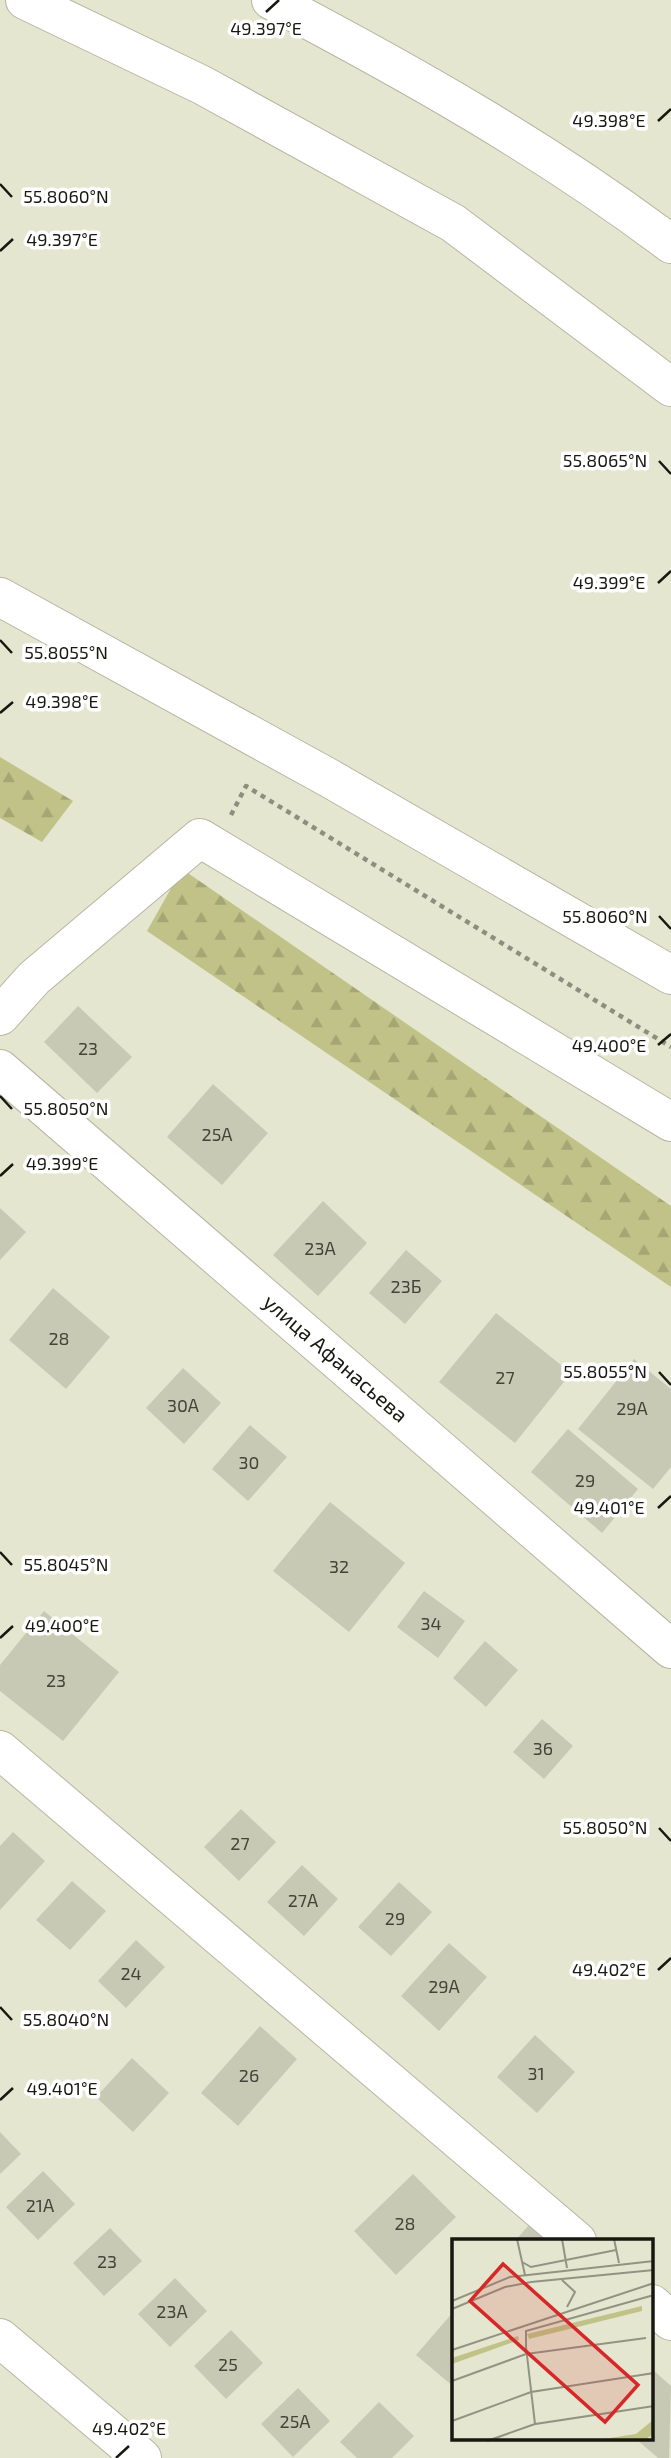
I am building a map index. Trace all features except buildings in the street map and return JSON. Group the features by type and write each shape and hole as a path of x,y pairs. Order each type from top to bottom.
{"street":[{"path":"25,0 202,85 453,223 671,387"},
{"path":"271,0 413,74 600,190 671,244"},
{"path":"0,597 329,778 671,975"},
{"path":"0,1016 34,978 200,838 671,1122"},
{"name":"улица Афанасьева","path":"0,1069 671,1649"},
{"path":"0,1750 576,2239"},
{"path":"654,2306 671,2320"},
{"path":"0,2338 142,2458"}],"path":[{"path":"214,846 246,786 671,1047"}],"green space":[{"path":"0,757 73,801 42,842 0,818"},
{"path":"182,869 671,1206 671,1287 147,931"}]}
